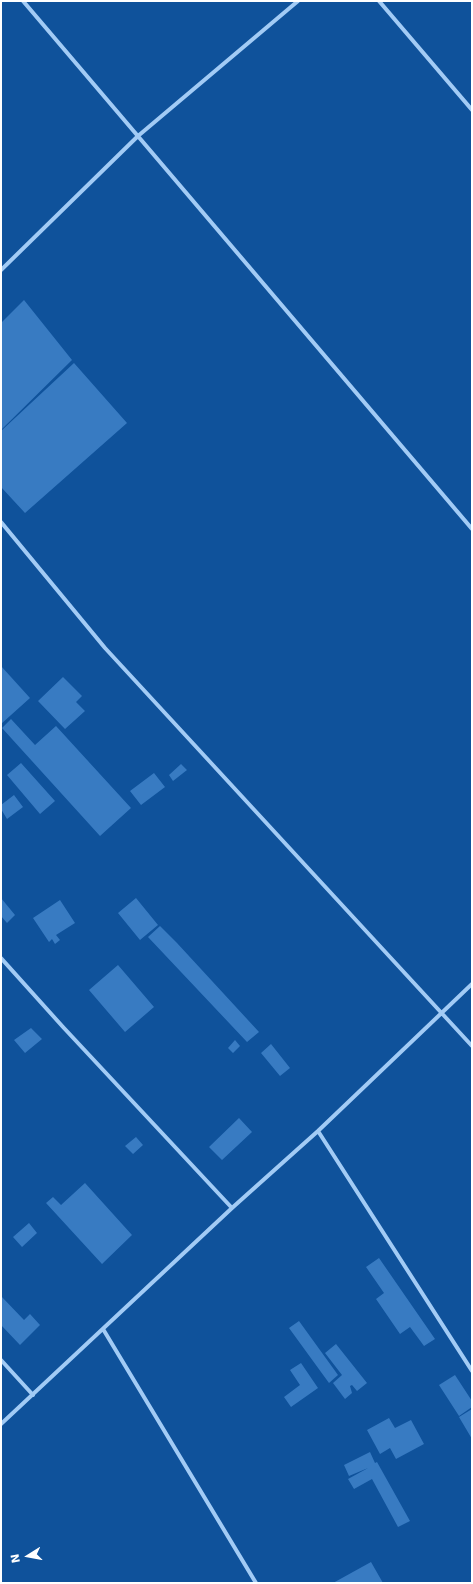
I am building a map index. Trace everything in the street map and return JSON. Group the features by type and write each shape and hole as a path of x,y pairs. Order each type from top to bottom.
{"street":[{"path":"23,1 472,529"},
{"path":"1,270 138,136 298,1"},
{"path":"379,1 472,110"},
{"path":"1,522 105,648 472,1046"},
{"path":"1,958 63,1028 232,1208"},
{"path":"1,1424 232,1208 318,1131 472,984"},
{"path":"318,1131 472,1371"},
{"path":"103,1329 256,1583"},
{"path":"1,1360 33,1395"}],"building":[{"path":"24,300 72,360 1,430 1,323"},
{"path":"74,363 127,423 25,513 1,487 1,431"},
{"path":"1,666 30,698 1,724"},
{"path":"63,677 82,696 76,702 85,711 65,729 38,701"},
{"path":"11,719 35,745 56,726 131,808 100,836 2,728"},
{"path":"21,763 55,801 40,814 7,775"},
{"path":"181,764 187,770 173,781 169,775"},
{"path":"154,773 165,787 141,805 130,791"},
{"path":"14,795 23,807 7,819 1,809 1,805"},
{"path":"1,898 15,915 7,923 1,916"},
{"path":"136,898 158,925 140,940 118,913"},
{"path":"60,900 75,923 56,935 60,940 55,944 52,939 49,942 33,918"},
{"path":"160,926 259,1032 247,1042 148,937"},
{"path":"118,965 154,1007 125,1032 89,990"},
{"path":"31,1028 42,1039 25,1053 14,1040"},
{"path":"235,1040 240,1046 233,1053 228,1048"},
{"path":"271,1044 290,1068 280,1076 261,1053"},
{"path":"239,1118 252,1132 222,1160 209,1147"},
{"path":"136,1137 143,1145 133,1154 125,1146"},
{"path":"85,1183 132,1235 102,1264 46,1203 53,1197 61,1205"},
{"path":"29,1223 37,1233 22,1247 13,1237"},
{"path":"379,1258 435,1339 424,1346 410,1327 400,1334 376,1299 384,1293 366,1267"},
{"path":"1,1296 24,1320 30,1314 40,1325 20,1345 1,1325"},
{"path":"299,1321 338,1375 329,1383 289,1328"},
{"path":"336,1344 367,1383 357,1391 352,1385 350,1386 352,1393 345,1399 333,1383 342,1375 325,1353"},
{"path":"301,1363 318,1388 291,1407 284,1397 300,1385 290,1370"},
{"path":"455,1375 472,1401 472,1407 459,1416 439,1385"},
{"path":"472,1409 472,1439 459,1417"},
{"path":"389,1418 395,1428 411,1420 424,1444 396,1459 390,1448 380,1454 367,1430"},
{"path":"370,1452 410,1521 398,1527 372,1479 354,1489 348,1479 368,1468 349,1476 344,1465"},
{"path":"371,1562 383,1583 333,1583"}]}
